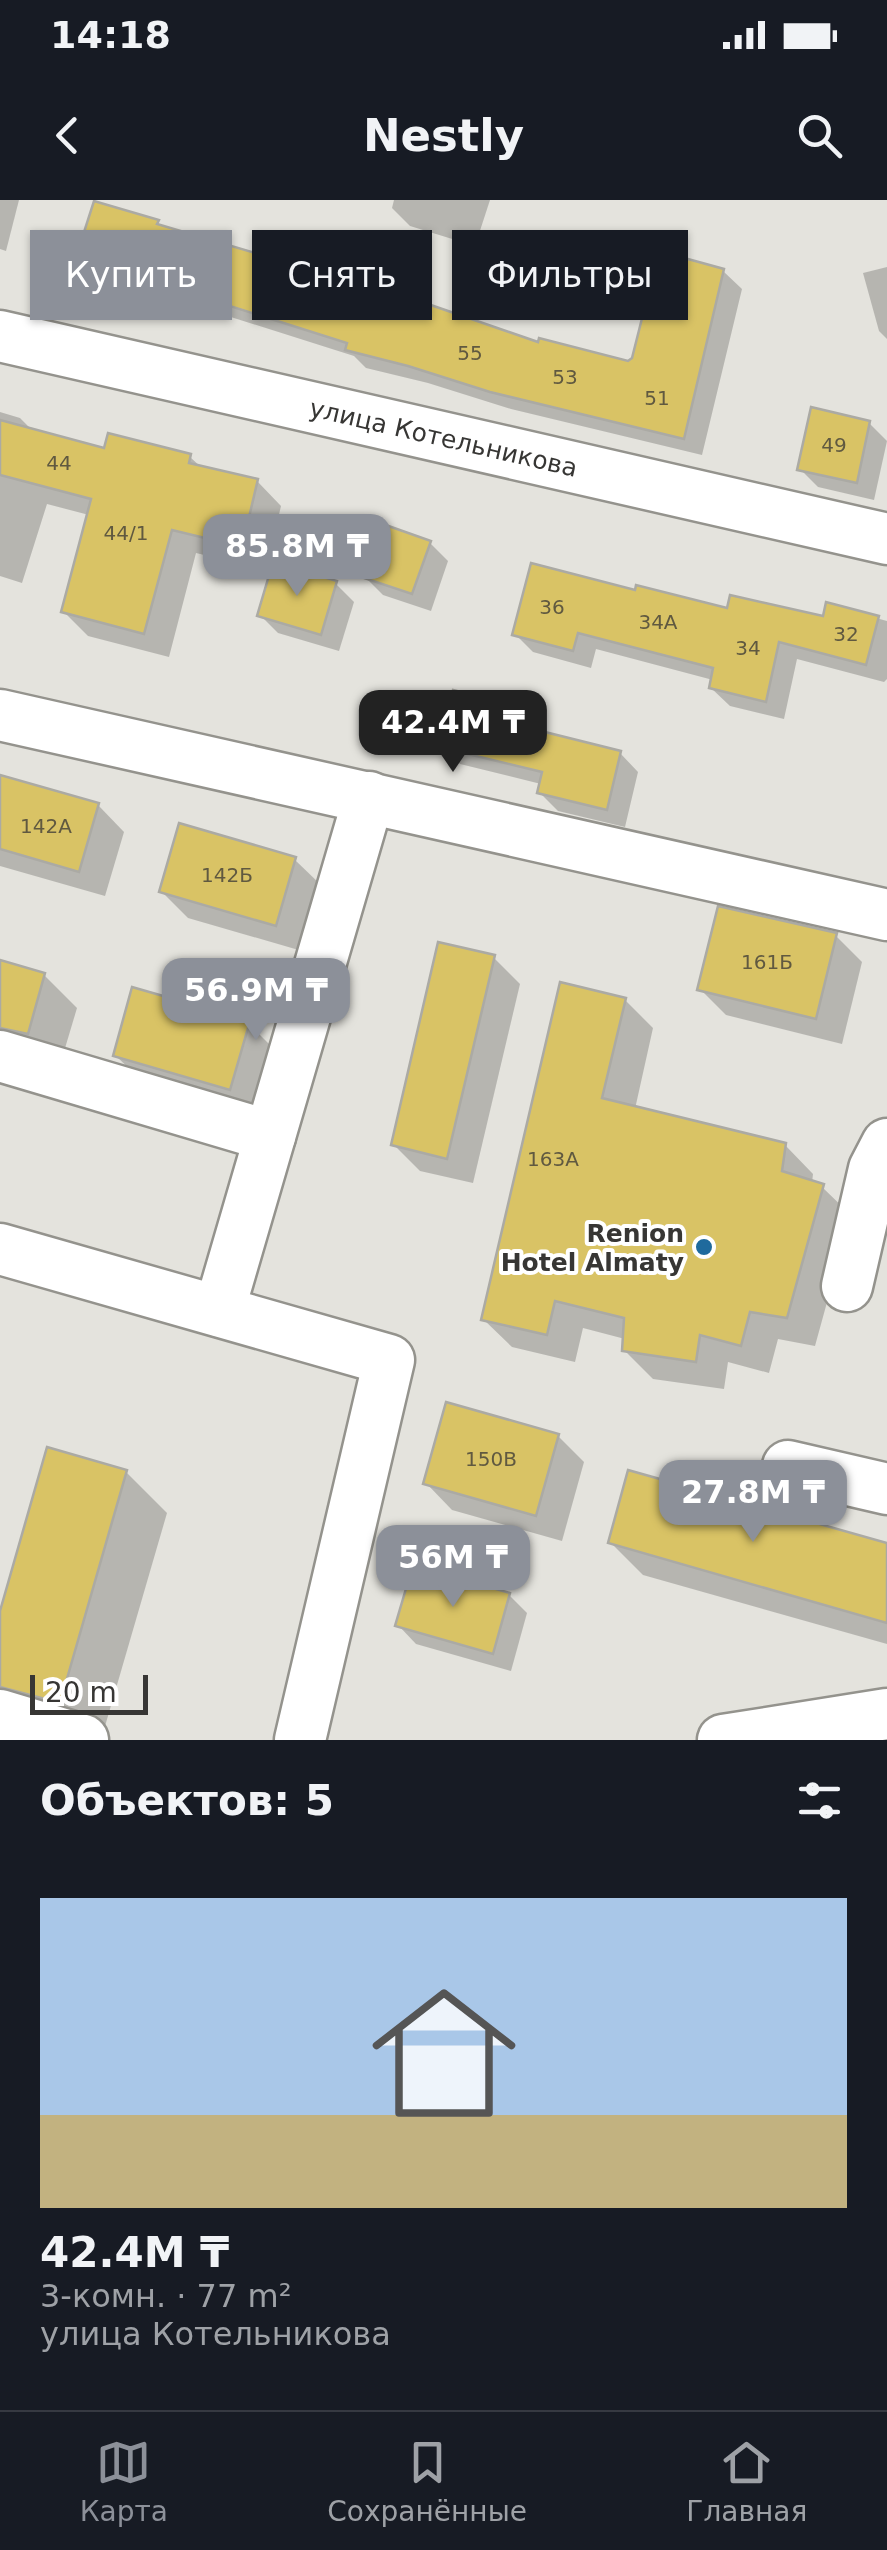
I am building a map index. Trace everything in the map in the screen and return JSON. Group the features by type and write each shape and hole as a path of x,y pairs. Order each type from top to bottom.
{"street":[{"name":"улица Котельникова","path":"0,336 887,539"},
{"path":"0,715 887,915"},
{"path":"219,1311 369,797"},
{"path":"0,1056 270,1136"},
{"path":"847,1286 874,1169 887,1144"},
{"path":"0,1249 389,1360 300,1740"},
{"path":"788,1466 887,1489"},
{"path":"722,1740 887,1714"},
{"path":"0,1715 83,1740"}],"building":[{"path":"94,201 159,220 157,224 177,230 85,230"},
{"path":"232,246 252,252 252,313 232,307"},
{"path":"688,259 724,269 684,439 490,392 345,350 347,343 274,320 432,320 432,305 452,312 452,320 474,320 538,342 539,338 628,361 642,320 688,320"},
{"path":"811,407 870,421 857,483 797,470"},
{"path":"0,420 104,448 108,433 191,454 189,463 258,479 242,547 172,530 144,634 61,612 91,499 0,475"},
{"path":"380,523 431,541 412,594 361,577"},
{"path":"273,562 337,581 321,635 257,616"},
{"path":"531,563 635,590 636,585 727,608 730,595 823,616 826,602 879,616 866,665 779,642 766,702 709,688 713,668 578,633 573,651 512,635"},
{"path":"453,690 529,709 525,727 621,751 607,810 537,793 542,772 439,747"},
{"path":"0,775 99,803 79,872 0,849"},
{"path":"179,823 296,857 276,926 159,892"},
{"path":"718,906 837,933 816,1019 697,990"},
{"path":"438,942 495,955 447,1159 391,1145"},
{"path":"0,960 45,973 28,1034 0,1028"},
{"path":"560,982 626,998 602,1098 786,1143 782,1171 824,1184 787,1318 750,1312 741,1346 700,1335 696,1362 622,1351 624,1318 555,1301 547,1335 481,1320"},
{"path":"132,987 250,1021 230,1090 113,1056"},
{"path":"446,1402 559,1434 536,1516 423,1484"},
{"path":"47,1447 127,1470 60,1703 0,1687 0,1611"},
{"path":"628,1470 887,1543 887,1623 608,1543"},
{"path":"413,1565 510,1593 493,1654 395,1626"}],"place":[{"name":"Renion Hotel Almaty","path":"704,1247"}]}
